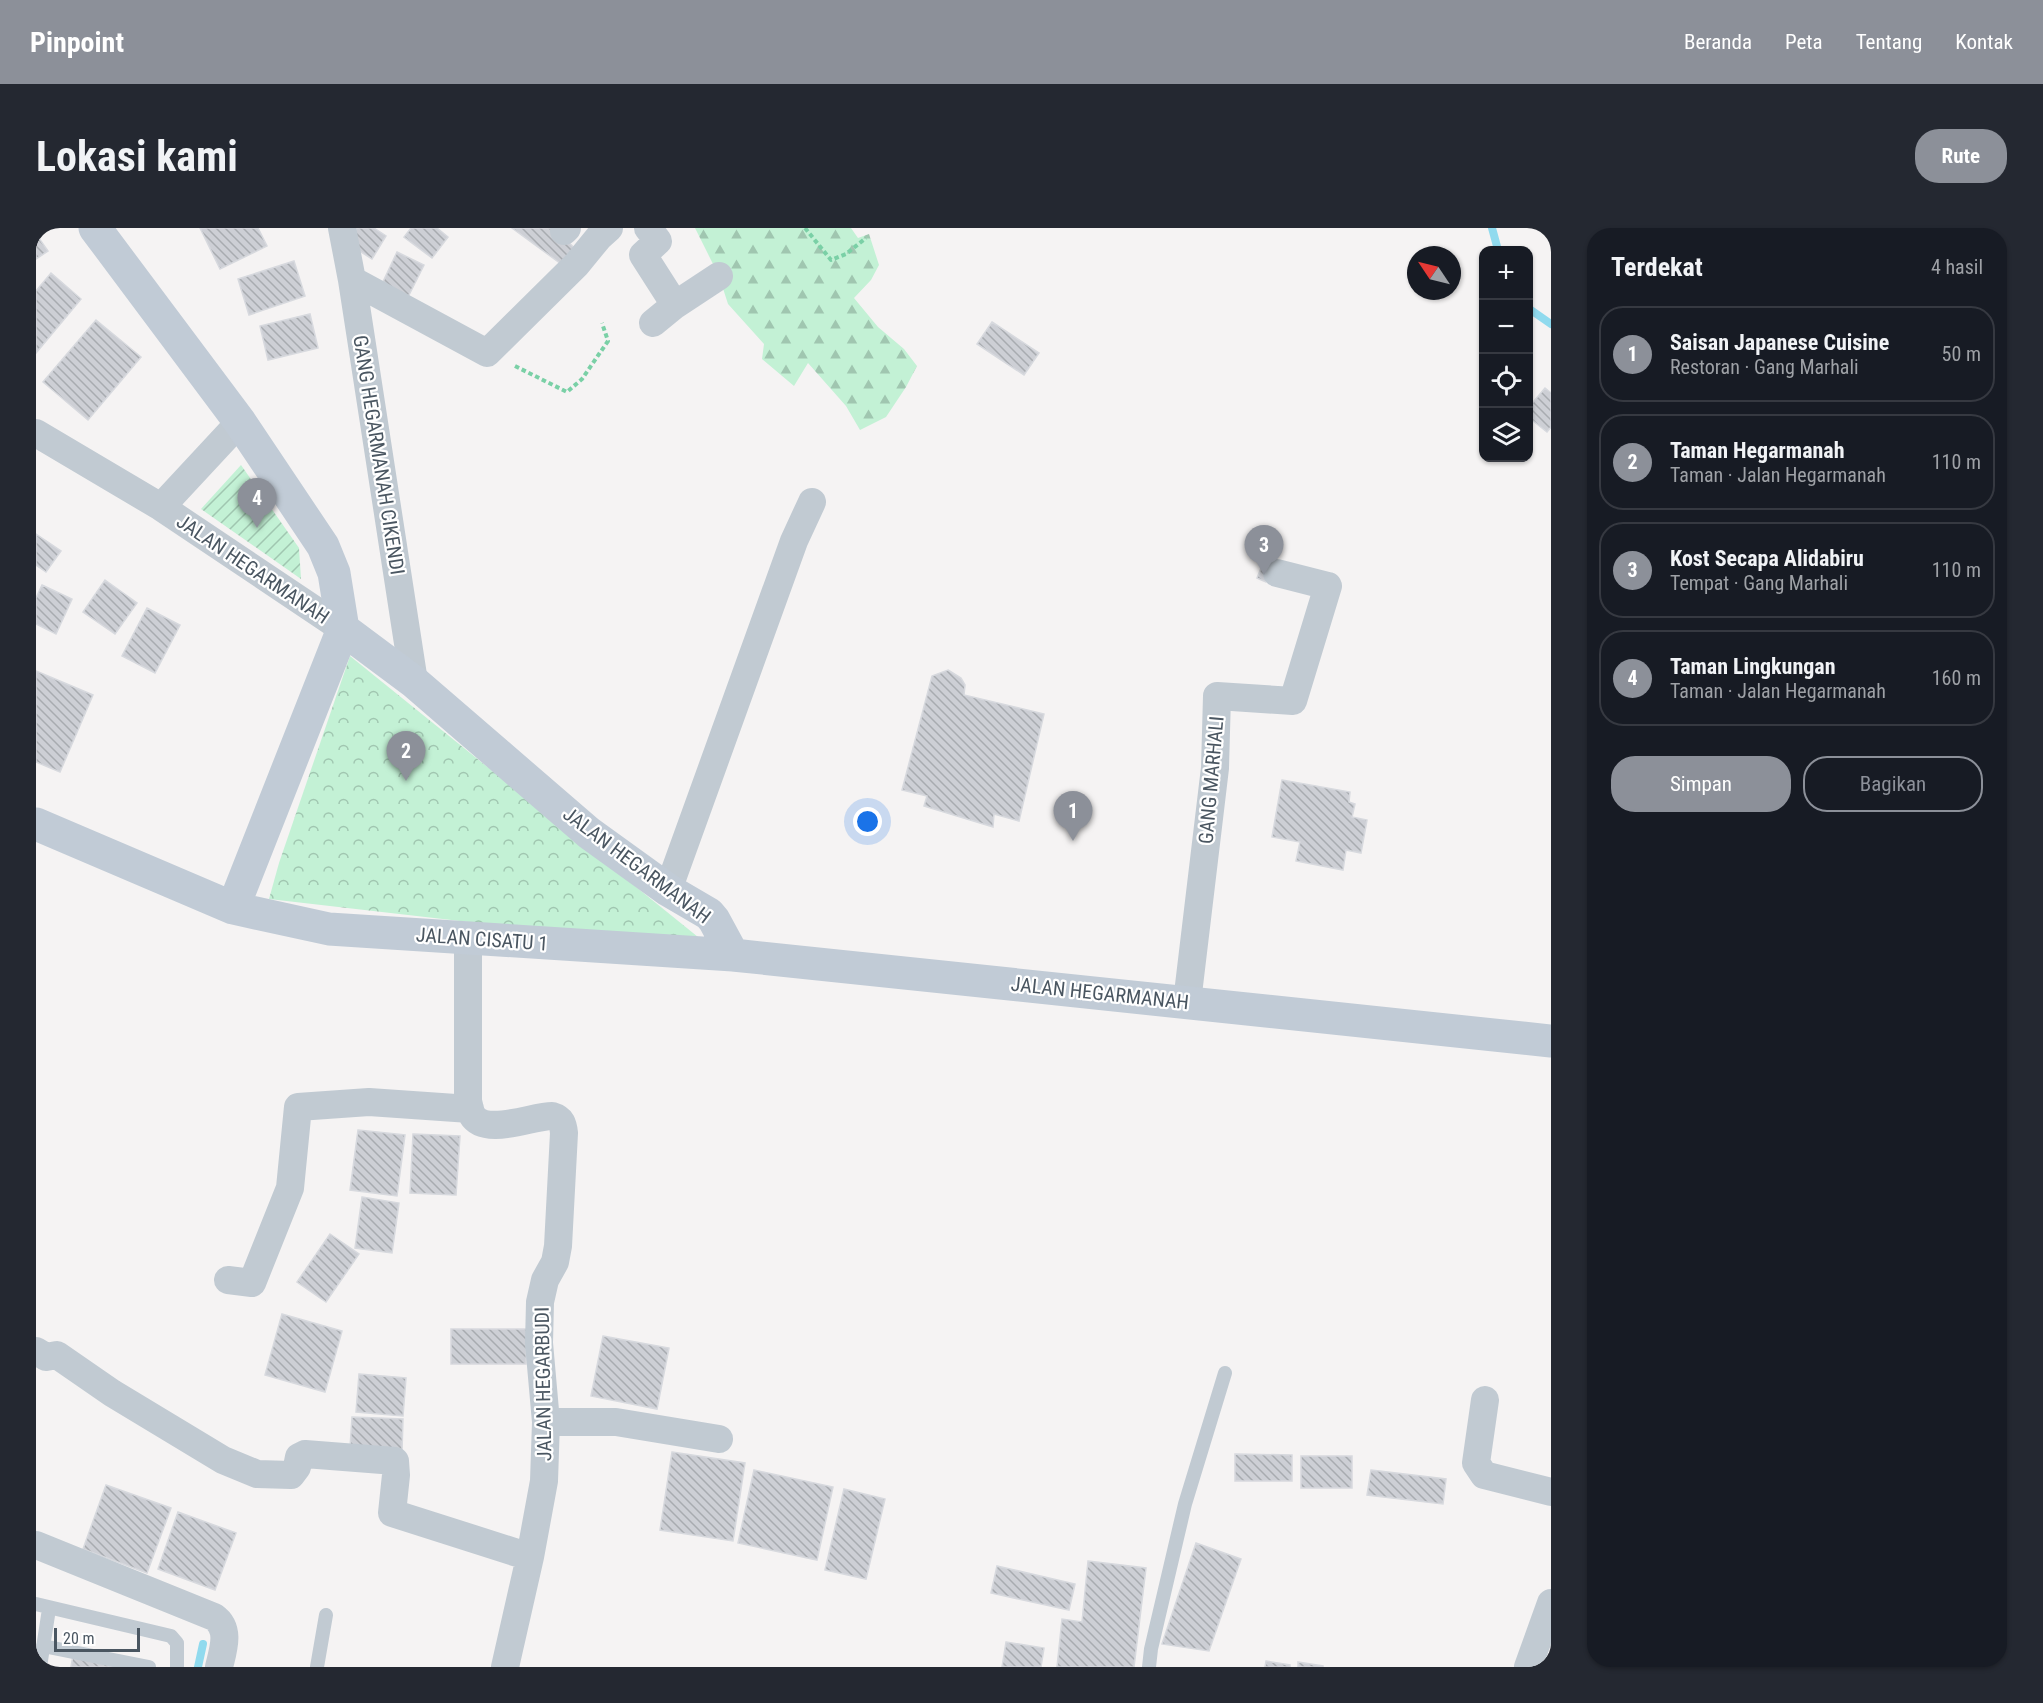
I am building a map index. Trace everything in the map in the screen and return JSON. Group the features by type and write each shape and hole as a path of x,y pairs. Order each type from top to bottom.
{"street":[{"path":"95,228 240,422 323,546 334,573 343,629 233,908"},
{"name":"GANG HEGARMANAH CIKENDI","path":"342,228 414,682"},
{"path":"352,280 487,353 576,265 609,228"},
{"path":"648,228 658,241 643,255 675,305"},
{"path":"653,322 719,276"},
{"path":"161,507 240,422"},
{"name":"JALAN HEGARMANAH","path":"36,433 161,507 343,629 414,682 589,833 668,890 712,917 733,955 1551,1041"},
{"path":"668,890 795,541 812,502"},
{"name":"GANG MARHALI","path":"1187,1002 1215,768 1217,696 1293,701 1328,586 1277,573"},
{"name":"JALAN CISATU 1","path":"36,824 233,908 329,929 733,955"},
{"path":"228,1280 252,1283 265,1251 290,1188 298,1107 369,1102 470,1109 468,1101 468,938"},
{"name":"JALAN HEGARBUDI","path":"470,1109 477,1121 486,1124 498,1125 552,1116 558,1118 563,1127 558,1246 555,1262 544,1280 540,1302 539,1343 546,1422 544,1481 530,1557 505,1667"},
{"path":"36,1351 46,1357 57,1355 112,1393 212,1454 257,1474 291,1475 297,1467 298,1457 305,1454 395,1461 396,1476 392,1514 530,1557"},
{"path":"1485,1400 1476,1462 1484,1475 1551,1492"},
{"path":"546,1422 616,1422 719,1439"},
{"path":"36,1545 214,1617 224,1629 224,1643 219,1667"},
{"path":"1528,1667 1551,1603"}],"lane":[{"path":"1149,1667 1151,1649 1185,1504 1225,1373"},
{"path":"40,1667 44,1646 43,1606 171,1636 177,1643 177,1667"},
{"path":"317,1667 326,1615"},
{"path":"44,1646 149,1667"}],"path":[{"path":"805,228 831,260 846,254 866,238"},
{"path":"487,353 567,392 582,379 608,342 602,323"}],"green space":[{"path":"695,228 851,228 858,238 869,234 879,265 871,280 854,298 878,327 904,349 917,366 886,417 860,430 846,406 808,363 794,386 762,359 764,344 728,304 719,276"},
{"path":"241,465 299,548 301,579 201,509"},
{"path":"350,656 698,937 539,930 269,899 279,863"}],"building":[{"path":"200,228 258,228 267,246 220,269"},
{"path":"357,228 374,228 386,236 372,259 347,243"},
{"path":"411,228 437,228 448,237 432,258 404,237"},
{"path":"512,228 555,228 580,254 568,269"},
{"path":"36,234 48,251 36,259"},
{"path":"397,252 424,265 408,297 382,284"},
{"path":"294,261 305,296 249,315 238,279"},
{"path":"51,273 81,299 36,353 36,291"},
{"path":"310,314 318,348 268,360 260,326"},
{"path":"96,320 141,357 88,420 43,382"},
{"path":"992,322 1039,353 1024,375 977,344"},
{"path":"1545,388 1551,393 1551,427 1547,432 1533,421 1533,402"},
{"path":"36,534 61,551 46,572 36,565"},
{"path":"1261,568 1270,572 1266,582 1257,578"},
{"path":"105,580 137,603 115,634 83,612"},
{"path":"42,585 72,599 56,634 36,624 36,598"},
{"path":"147,608 180,625 155,673 122,656"},
{"path":"948,670 961,678 965,685 964,695 1044,714 1019,821 994,814 993,827 924,806 927,796 902,790 932,676"},
{"path":"36,671 93,695 60,772 36,762"},
{"path":"1282,780 1350,792 1349,802 1355,804 1352,817 1367,820 1361,853 1346,850 1343,870 1296,861 1300,842 1272,837"},
{"path":"358,1130 405,1135 397,1196 350,1190"},
{"path":"413,1134 460,1136 456,1195 410,1193"},
{"path":"362,1197 399,1203 392,1253 355,1248"},
{"path":"330,1234 359,1254 326,1302 297,1282"},
{"path":"282,1314 342,1331 325,1392 265,1375"},
{"path":"451,1329 527,1329 526,1364 451,1364"},
{"path":"603,1336 669,1348 657,1409 591,1396"},
{"path":"359,1374 406,1378 403,1416 356,1412"},
{"path":"352,1417 403,1419 402,1451 350,1448"},
{"path":"672,1452 745,1463 733,1541 660,1530"},
{"path":"1235,1454 1292,1455 1292,1481 1235,1481"},
{"path":"1301,1456 1352,1456 1352,1488 1301,1488"},
{"path":"754,1470 833,1487 817,1560 738,1543"},
{"path":"1371,1470 1446,1479 1443,1504 1367,1495"},
{"path":"106,1485 171,1508 147,1573 83,1549"},
{"path":"844,1489 885,1499 866,1579 825,1570"},
{"path":"178,1512 236,1533 215,1590 158,1569"},
{"path":"1196,1543 1241,1559 1209,1651 1162,1644"},
{"path":"1088,1561 1146,1568 1134,1667 1057,1667 1062,1619 1082,1622"},
{"path":"997,1566 1075,1584 1069,1610 991,1593"},
{"path":"1006,1642 1044,1648 1041,1667 1002,1667"},
{"path":"73,1655 139,1667 71,1667"},
{"path":"1266,1661 1290,1665 1290,1667 1265,1667"},
{"path":"1298,1662 1323,1666 1323,1667 1298,1667"}],"waterway":[{"path":"1492,228 1497,246"},
{"path":"1533,311 1551,324"},
{"path":"198,1667 203,1644"}],"place":[{"name":"Taman Lingkungan","path":"257,528"},
{"name":"Kost Secapa Alidabiru","path":"1264,575"},
{"name":"Taman Hegarmanah","path":"406,781"},
{"name":"Saisan Japanese Cuisine","path":"1073,841"}]}
